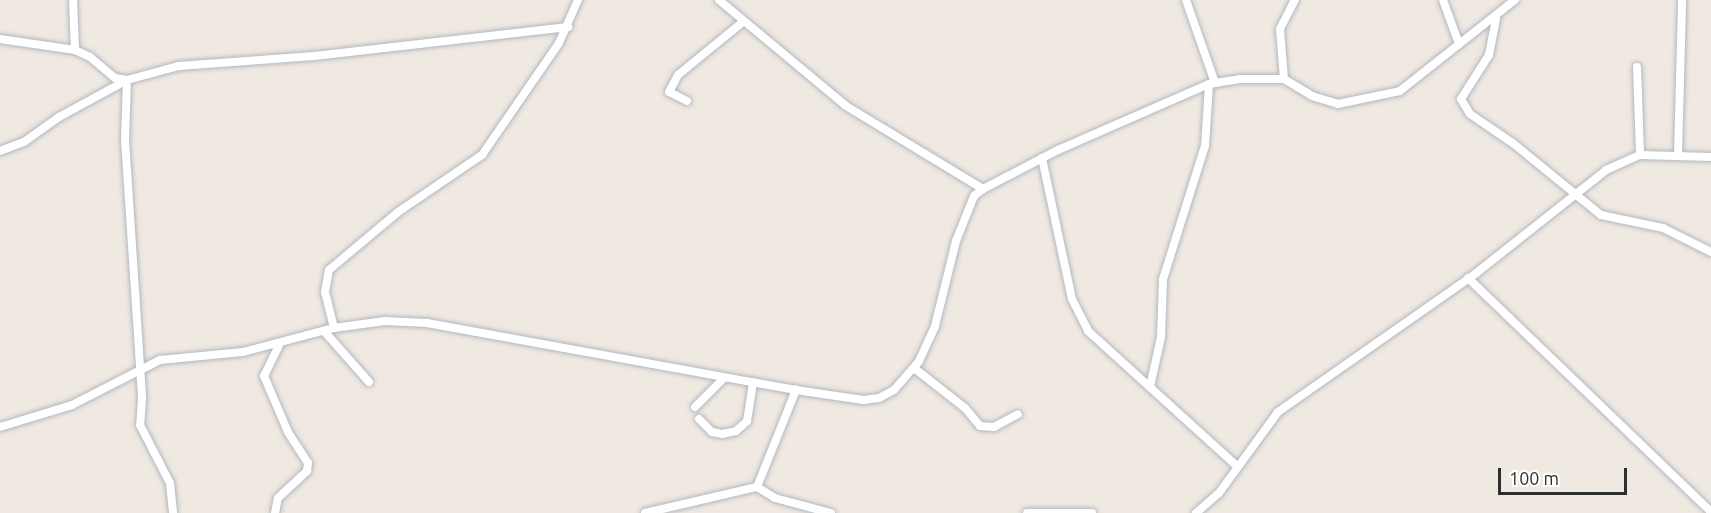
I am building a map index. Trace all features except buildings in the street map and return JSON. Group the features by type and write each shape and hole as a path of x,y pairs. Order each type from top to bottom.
{"street":[{"path":"73,0 75,50"},
{"path":"334,328 325,292 329,270 398,212 482,155 568,27 578,0"},
{"path":"719,0 846,106 983,189"},
{"path":"1150,387 1161,337 1163,279 1205,146 1212,83 1186,0"},
{"path":"1284,79 1280,29 1295,0"},
{"path":"1443,0 1460,44"},
{"path":"0,428 72,405 160,360 279,345 334,328 385,321 427,323 724,378 871,399 894,390 914,368 935,326 949,263 967,210 974,196 983,189 1042,158 1212,83 1284,79 1325,102 1363,101 1400,91 1496,19 1515,0"},
{"path":"1678,156 1682,0"},
{"path":"1496,19 1489,55 1463,93 1462,105 1577,197 1610,219 1664,228 1711,252"},
{"path":"687,101 669,92 678,75 744,21"},
{"path":"0,151 24,142 59,117 127,80 179,66 314,56 568,27"},
{"path":"0,39 75,50 90,57 115,78 127,80"},
{"path":"1637,67 1640,155"},
{"path":"127,80 125,140 140,370 140,425 170,483 173,513"},
{"path":"1196,513 1219,493 1278,412 1468,278 1577,197 1617,163 1640,155 1711,157"},
{"path":"1042,158 1072,299 1088,331 1237,466"},
{"path":"1468,278 1711,512"},
{"path":"324,331 369,382"},
{"path":"275,513 278,498 307,471 308,463 288,432 264,376 279,345"},
{"path":"914,368 965,408 980,426 994,427 1018,414"},
{"path":"695,407 724,378"},
{"path":"699,419 712,432 736,430 747,422 753,382"},
{"path":"757,487 796,390"},
{"path":"645,513 757,487 775,498 831,513"},
{"path":"1027,513 1092,513"}]}
